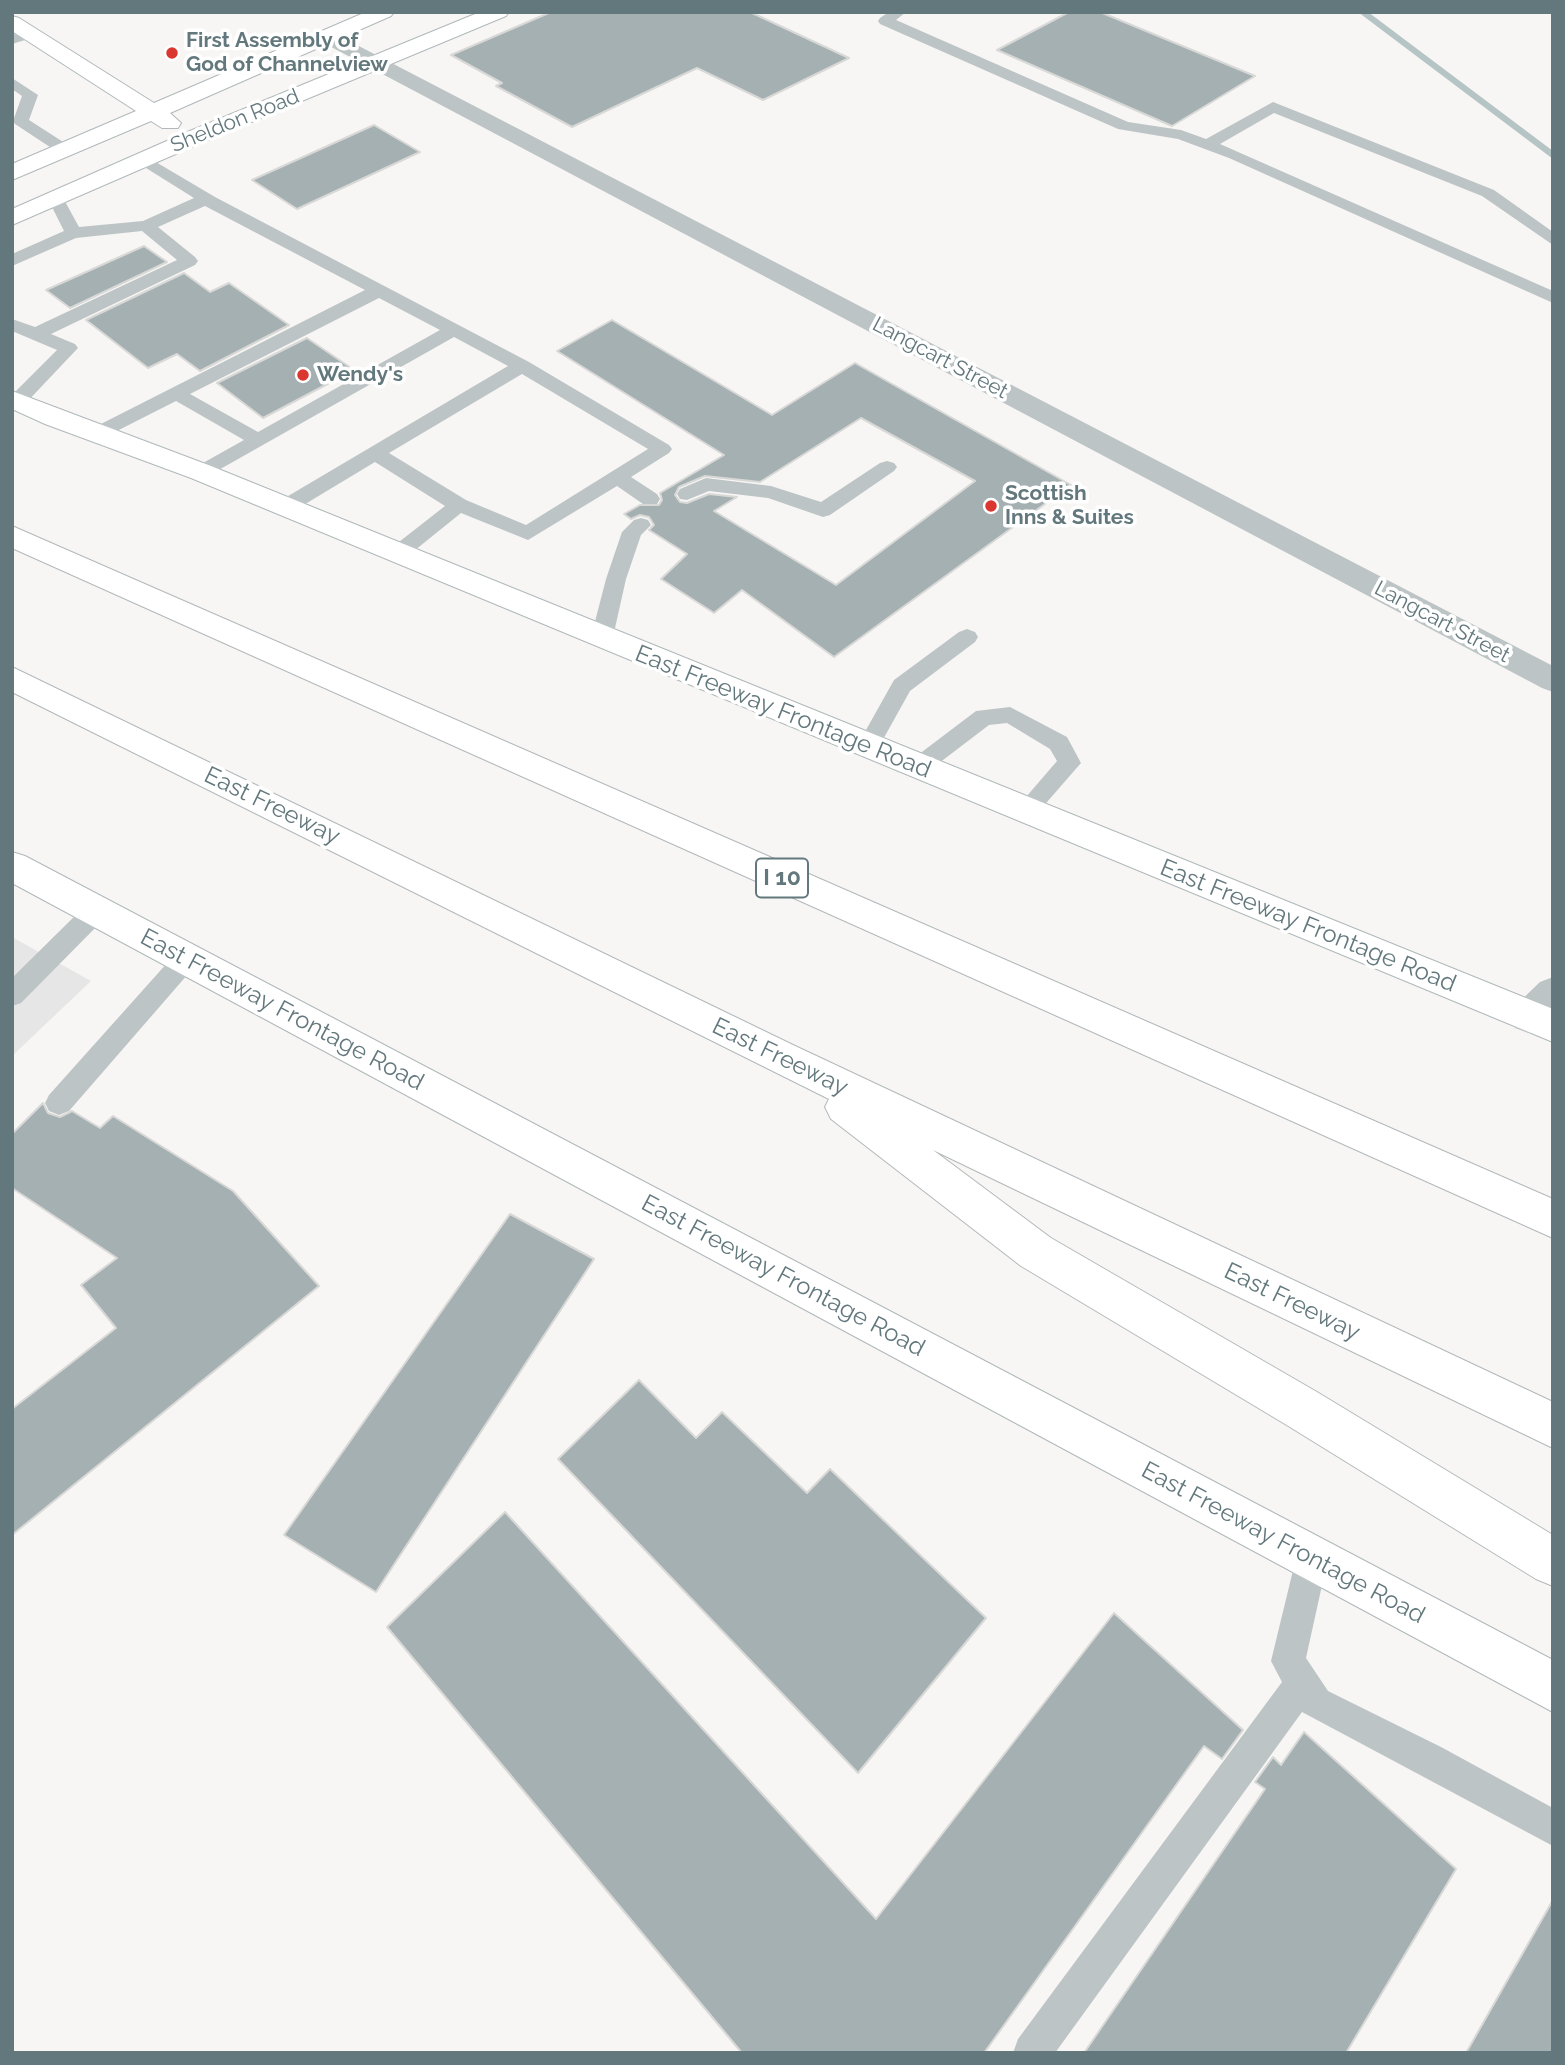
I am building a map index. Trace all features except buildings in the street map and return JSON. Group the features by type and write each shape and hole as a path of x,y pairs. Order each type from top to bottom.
{"main road":[{"name":"Sheldon Road","path":"12,173 384,12"},
{"name":"Sheldon Road","path":"12,218 193,138 499,12"},
{"path":"18,32 193,138"},
{"name":"East Freeway Frontage Road","path":"14,408 55,418 201,472 1026,811 1545,1012"},
{"name":"I 10","path":"12,536 1553,1219"},
{"name":"East Freeway","path":"12,678 779,1057 1553,1426"},
{"name":"East Freeway Frontage Road","path":"12,866 1553,1687"},
{"path":"779,1057 1037,1252 1553,1562"}],"street":[{"name":"Langcart Street","path":"328,36 1553,680"}],"lane":[{"path":"900,12 880,19 1124,126 1181,135 1207,145 1553,298"},
{"path":"12,82 30,95 17,122 65,150"},
{"path":"1207,145 1273,107 1488,193 1553,240"},
{"path":"144,160 206,199 522,366 663,449 528,533 458,505 375,453"},
{"path":"56,199 73,233"},
{"path":"12,261 73,233 145,226 206,199"},
{"path":"36,334 189,261 145,226"},
{"path":"98,433 378,290"},
{"path":"12,324 69,348 14,408"},
{"path":"201,472 454,330"},
{"path":"285,507 522,366"},
{"path":"169,396 258,440"},
{"path":"687,494 706,484 771,492 823,510 887,467"},
{"path":"617,477 650,499"},
{"path":"397,554 458,505"},
{"path":"602,637 616,579 632,532 641,525"},
{"path":"868,746 902,686 967,637"},
{"path":"918,767 984,717 1010,715 1059,743 1069,763 1026,811"},
{"path":"12,995 96,911"},
{"path":"59,1102 186,959"},
{"path":"1312,1558 1288,1661 1316,1703 1429,1759 1553,1828"},
{"path":"1032,2053 1303,1683"}],"shaded area":[{"path":"12,937 91,981 12,1056"}],"waterway":[{"path":"1362,12 1553,156"}],"place":[{"name":"First Assembly of God of Channelview","path":"172,53"},
{"name":"Wendy's","path":"303,375"},
{"name":"Scottish Inns & Suites","path":"991,506"}]}
